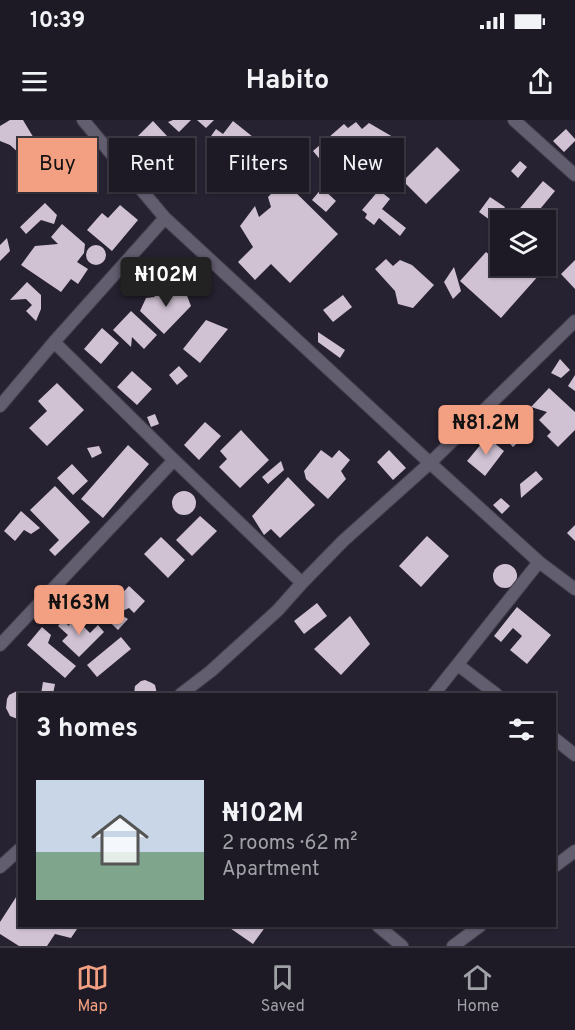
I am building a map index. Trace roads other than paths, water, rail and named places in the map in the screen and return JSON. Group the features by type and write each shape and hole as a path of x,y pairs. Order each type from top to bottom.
{"street":[{"path":"83,120 165,218 430,464 539,562 575,589"},
{"path":"514,120 575,175"},
{"path":"0,406 165,218"},
{"path":"182,693 278,610 343,541 430,464 575,321"},
{"path":"54,342 302,583"},
{"path":"0,645 174,460"},
{"path":"435,693 539,562"},
{"path":"458,665 495,693"},
{"path":"556,740 575,755"},
{"path":"0,867 18,851"},
{"path":"556,865 575,851"},
{"path":"379,927 402,946"},
{"path":"453,946 479,927"}]}
